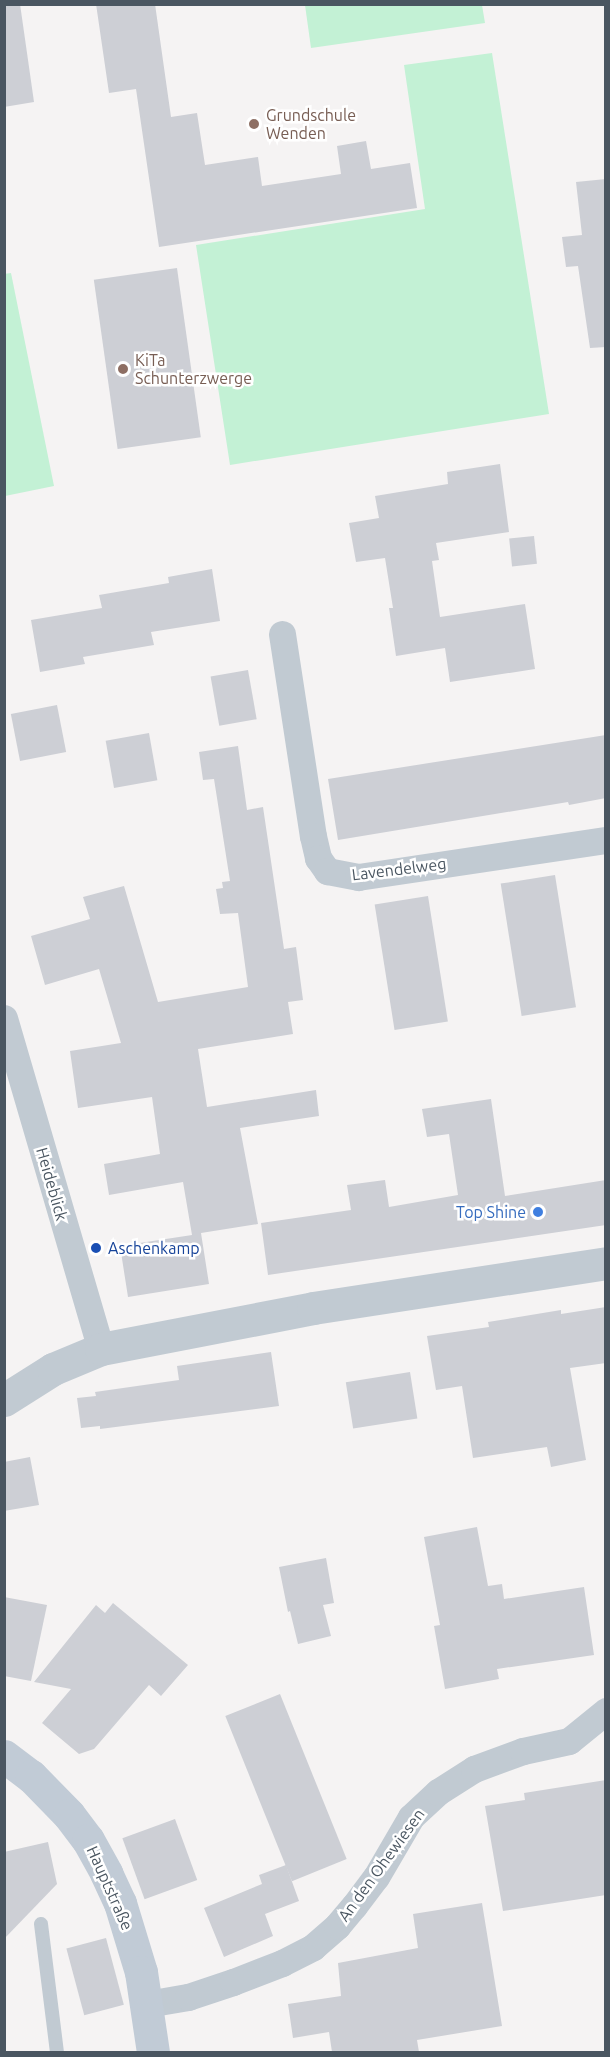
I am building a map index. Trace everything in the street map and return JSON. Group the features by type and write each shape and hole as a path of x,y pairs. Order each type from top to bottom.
{"main road":[{"name":"Hauptstraße","path":"4,1756 51,1795 88,1840 120,1904 141,1972 153,2052"}],"street":[{"name":"Lavendelweg","path":"282,634 313,836 318,858 327,871 358,877 606,840"},
{"name":"Heideblick","path":"4,1018 101,1349"},
{"path":"4,1400 53,1369 101,1349 313,1308 606,1263"},
{"name":"An den Ohewiesen","path":"147,2004 188,1997 282,1963 313,1947 354,1906 376,1877 411,1817 438,1791 474,1769 523,1751 569,1741 606,1711"}],"lane":[{"path":"41,1924 57,2052"}],"green space":[{"path":"305,5 482,5 485,23 311,48"},
{"path":"492,53 549,414 230,465 196,245 425,209 404,65"},
{"path":"11,273 54,486 5,496 4,274"}],"building":[{"path":"4,4 20,4 34,102 4,107"},
{"path":"96,4 155,4 171,117 197,113 205,165 258,157 262,186 341,174 337,146 366,141 371,169 410,163 417,208 159,247 136,89 109,93"},
{"path":"606,179 606,347 590,348 578,266 566,267 562,237 582,235 576,182"},
{"path":"177,268 201,437 118,449 94,280"},
{"path":"500,464 509,532 436,543 439,560 432,561 440,617 525,604 535,669 450,682 445,648 396,656 389,608 393,608 385,558 356,562 349,523 379,518 375,496 448,484 447,472"},
{"path":"534,536 537,564 512,566 509,539"},
{"path":"212,569 220,621 151,632 154,645 83,657 85,664 40,672 31,620 102,608 99,595 169,583 168,577"},
{"path":"248,670 257,719 219,726 211,677"},
{"path":"57,705 66,752 20,761 11,714"},
{"path":"149,733 157,780 114,788 106,741"},
{"path":"606,735 606,798 569,805 568,802 338,840 328,779"},
{"path":"238,746 247,810 263,807 284,949 296,947 303,1000 288,1002 293,1034 198,1049 207,1107 316,1090 319,1116 240,1128 258,1224 201,1233 209,1284 128,1297 120,1246 192,1235 183,1182 109,1195 104,1164 160,1154 152,1097 78,1108 70,1051 121,1043 99,969 45,985 31,936 90,919 83,897 124,886 158,1002 248,987 238,913 220,914 216,889 223,888 222,882 230,881 214,779 203,780 199,752"},
{"path":"555,875 576,1007 522,1016 501,884"},
{"path":"428,896 448,1021 395,1030 375,904"},
{"path":"491,1099 505,1196 606,1180 606,1225 268,1275 261,1223 351,1210 347,1185 385,1180 389,1207 458,1195 449,1134 427,1137 422,1109"},
{"path":"606,1307 606,1363 570,1368 586,1460 551,1467 547,1447 473,1458 462,1386 436,1390 427,1336 489,1327 488,1322 561,1310 561,1314"},
{"path":"271,1352 279,1406 100,1429 100,1426 81,1428 77,1398 96,1396 95,1392 179,1380 177,1366"},
{"path":"410,1372 417,1418 353,1429 346,1382"},
{"path":"30,1457 39,1505 4,1511 4,1462"},
{"path":"477,1527 488,1586 502,1584 504,1599 584,1587 594,1655 497,1669 499,1679 445,1689 434,1626 440,1625 424,1537"},
{"path":"326,1558 334,1603 323,1605 331,1636 298,1644 290,1611 288,1612 279,1567"},
{"path":"4,1597 47,1605 31,1681 4,1676"},
{"path":"113,1603 188,1665 161,1696 149,1685 94,1749 79,1754 42,1723 71,1689 34,1682 96,1605 105,1613"},
{"path":"280,1694 347,1859 292,1881 225,1716"},
{"path":"606,1780 606,1895 503,1911 485,1806 525,1800 524,1793"},
{"path":"175,1819 197,1880 145,1899 122,1838"},
{"path":"48,1842 57,1884 4,1939 4,1852"},
{"path":"286,1865 299,1901 265,1914 273,1936 224,1957 204,1908 262,1884 259,1875"},
{"path":"482,1903 502,2026 417,2040 419,2052 332,2052 329,2032 293,2038 288,2004 341,1996 338,1963 418,1948 413,1914"},
{"path":"106,1938 124,2005 84,2015 66,1949"}],"place":[{"name":"Grundschule Wenden","path":"254,124"},
{"name":"KiTa Schunterzwerge","path":"123,369"},
{"name":"Top Shine","path":"538,1212"},
{"name":"Aschenkamp","path":"96,1248"}]}
